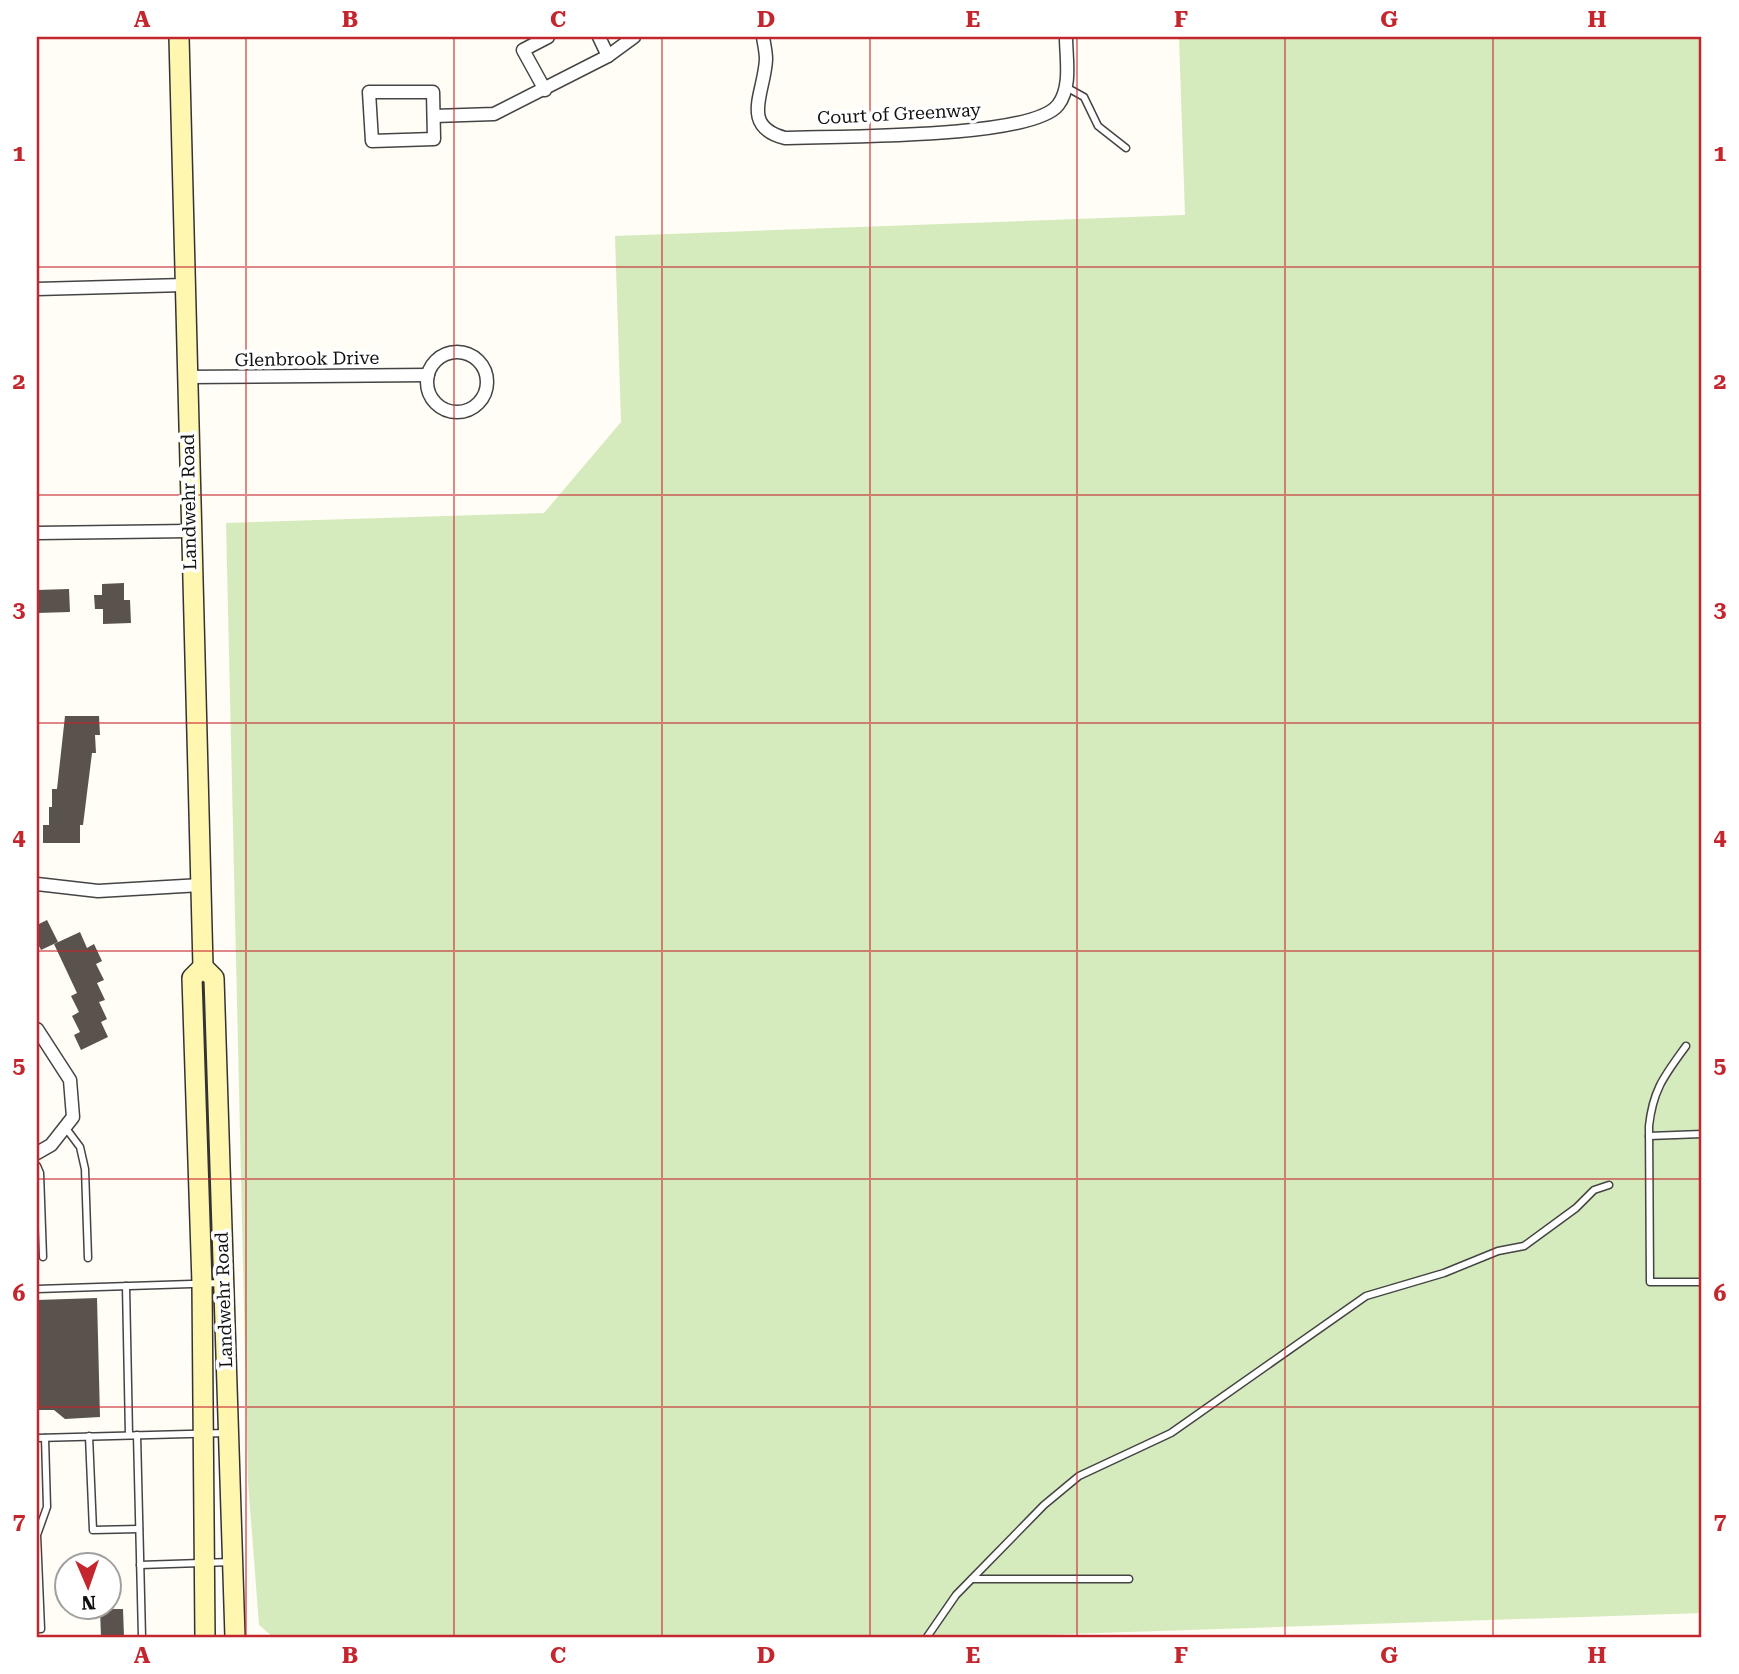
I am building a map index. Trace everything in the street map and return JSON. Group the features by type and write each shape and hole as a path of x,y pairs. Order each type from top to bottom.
{"main road":[{"name":"Landwehr Road","path":"179,37 203,967 214,978 235,1637"},
{"name":"Landwehr Road","path":"203,967 192,978 202,1284 205,1637"}],"street":[{"path":"545,90 523,50 548,37"},
{"path":"599,37 608,56"},
{"path":"434,116 494,114 608,56 634,37"},
{"name":"Court of Greenway","path":"764,37 766,58 757,107 760,122 769,134 785,138 972,130 1028,122 1045,115 1058,105 1066,87"},
{"path":"1066,37 1066,87"},
{"path":"369,92 433,92 434,116 434,139 372,141 369,92"},
{"path":"37,289 184,285"},
{"path":"457,352 476,358 483,365 488,384 480,402 463,411 453,411 443,408 430,394 428,375 438,358 457,352"},
{"name":"Glenbrook Drive","path":"186,377 428,375"},
{"path":"37,533 190,531"},
{"path":"37,884 98,891 201,885"},
{"path":"37,1029 70,1080 73,1117 51,1145 37,1153"}],"lane":[{"path":"1066,87 1084,97 1098,126 1126,148"},
{"path":"1686,1046 1655,1092 1649,1136 1650,1282 1702,1282"},
{"path":"65,1127 80,1147 85,1169 88,1258"},
{"path":"1649,1136 1702,1134"},
{"path":"37,1166 40,1173 43,1257"},
{"path":"927,1637 956,1595 1044,1505 1079,1476 1171,1433 1366,1296 1444,1273 1498,1251 1524,1246 1594,1190 1609,1185"},
{"path":"37,1289 223,1283"},
{"path":"126,1286 142,1637"},
{"path":"37,1438 228,1432"},
{"path":"89,1436 93,1530 139,1529"},
{"path":"37,1629 41,1629 37,1535 47,1507 45,1438"},
{"path":"37,1487 46,1487"},
{"path":"140,1565 232,1562"},
{"path":"972,1579 1129,1579"}],"green space":[{"path":"1179,37 1702,37 1702,1613 975,1637 273,1637 259,1625 248,1482 226,523 544,513 621,422 615,236 1185,215"}],"building":[{"path":"124,583 124,600 130,600 131,623 103,624 103,609 95,609 94,595 102,595 102,584"},
{"path":"69,589 70,612 37,613 37,590"},
{"path":"65,716 99,716 100,735 95,735 96,753 92,753 83,825 80,825 80,843 43,843 43,825 49,825 49,807 52,807 52,789 57,789"},
{"path":"47,920 58,942 41,950 37,942 37,925"},
{"path":"80,932 87,948 94,944 102,961 96,964 104,980 97,983 105,1000 99,1002 107,1019 101,1022 108,1037 81,1050 74,1035 80,1032 72,1016 79,1012 71,996 77,993 54,944"},
{"path":"97,1298 100,1417 65,1419 54,1410 37,1410 37,1300"},
{"path":"123,1609 124,1637 101,1637 100,1622 122,1622"}]}
